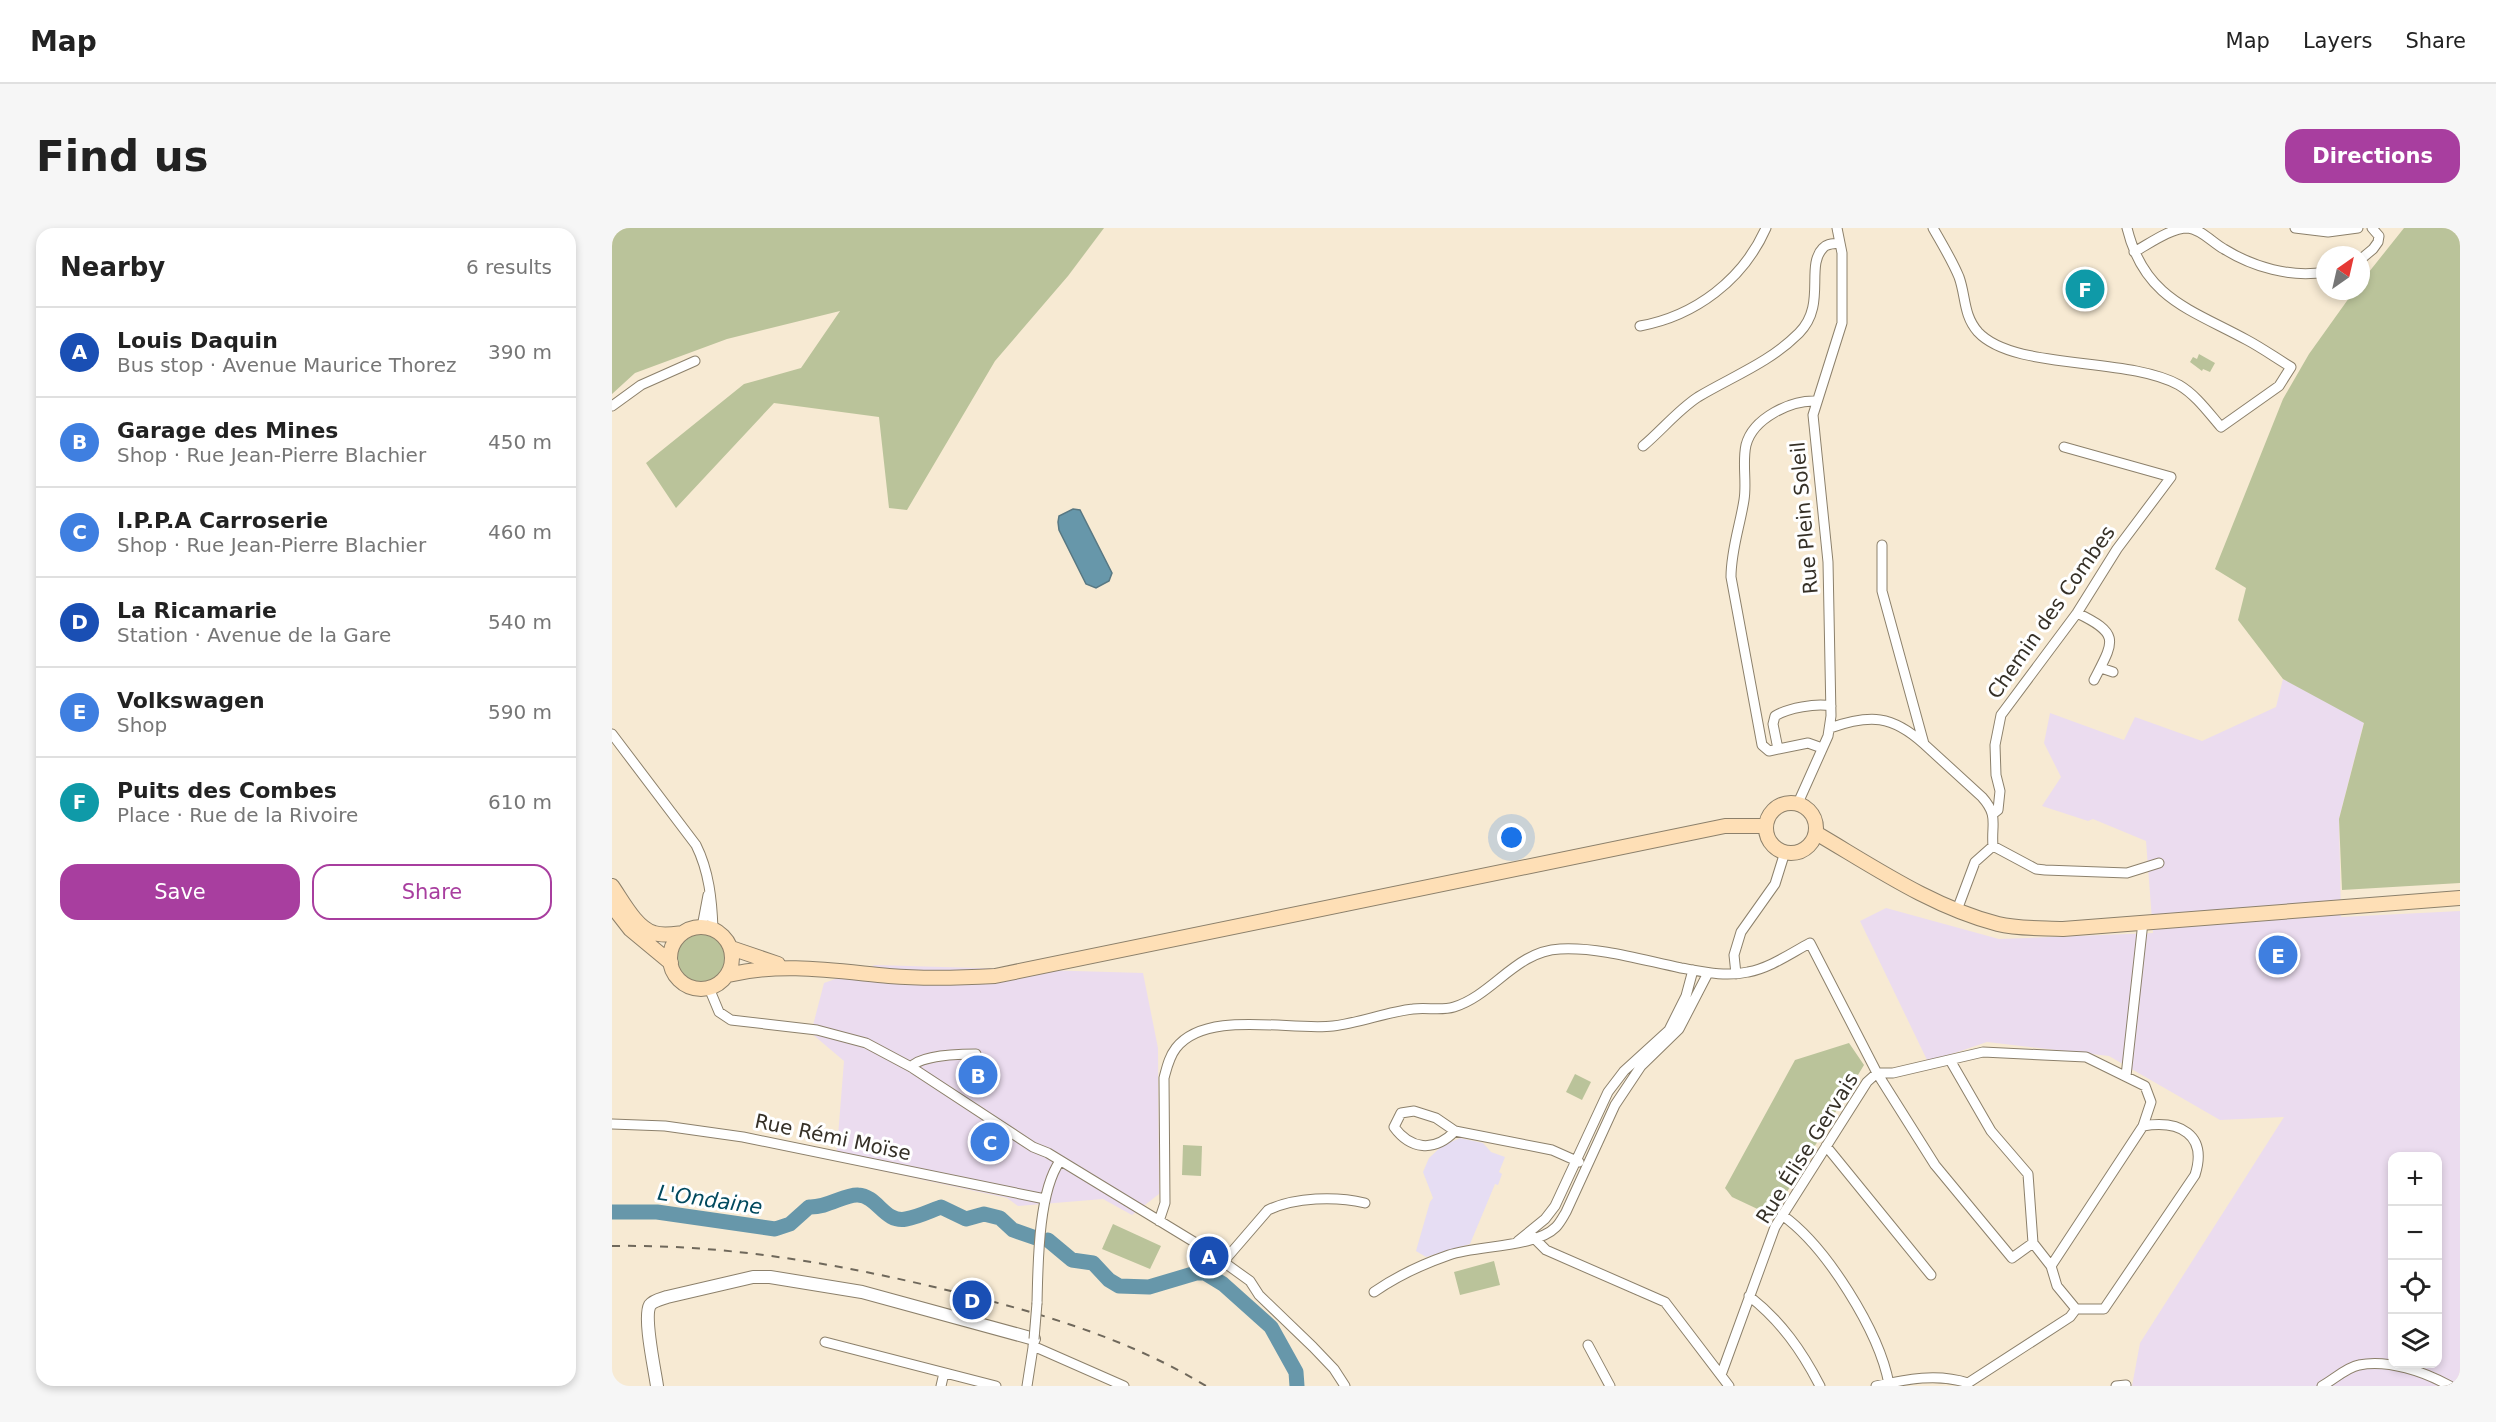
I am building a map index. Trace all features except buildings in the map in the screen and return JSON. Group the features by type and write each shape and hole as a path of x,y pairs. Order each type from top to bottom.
{"main road":[{"path":"1787,802 1798,803 1811,813 1816,822 1816,833 1811,843 1802,850 1785,852 1770,842 1766,826 1769,815 1776,807 1787,802"},
{"path":"728,975 748,970 789,967 933,979 995,976 1725,826 1766,826"},
{"path":"1816,833 1912,890 1957,910 2000,925 2063,929 2460,898"},
{"path":"612,886 638,921 651,933 663,935 707,928 721,934 731,948 732,966 728,975 720,984 709,988 698,989 680,981 671,963 630,929 612,906"},
{"path":"671,963 671,951 675,941 683,933"},
{"path":"731,948 789,967"}],"street":[{"path":"1640,326 1675,315 1709,298 1742,267 1760,242 1766,228"},
{"name":"Rue Plein Soleil","path":"1798,803 1830,728 1828,562 1813,415 1842,323 1840,243 1837,228"},
{"path":"1933,228 1958,274 1968,316 1981,334 1992,342 2021,354 2138,371 2166,379 2193,395 2221,427 2279,386 2290,367 2250,341 2172,299 2149,278 2134,252 2127,228"},
{"path":"2134,252 2172,232 2188,228 2197,230 2245,260 2265,267 2300,274 2316,273"},
{"path":"2295,228 2328,232 2358,228"},
{"path":"2370,250 2378,242 2379,236 2372,228"},
{"path":"1643,446 1690,402 1757,366 1798,333 1813,309 1814,281 1819,253 1827,245 1840,243"},
{"path":"612,405 641,385 695,361"},
{"path":"1816,401 1806,401 1783,408 1764,421 1749,437 1745,454 1745,497 1731,557 1731,577 1762,745 1769,751 1808,743 1821,748"},
{"name":"Chemin des Combes","path":"1992,846 1993,814 1998,810 2000,790 1995,752 2001,715 2077,613 2117,549 2171,477 2064,447"},
{"path":"1882,545 1882,591 1924,744"},
{"path":"2077,613 2102,626 2110,638 2110,645 2094,680"},
{"path":"2101,668 2113,672"},
{"path":"1778,749 1773,724 1775,717 1811,707 1831,706"},
{"path":"1830,728 1867,718 1885,720 1913,734 1982,797 1993,814"},
{"path":"612,734 696,845 705,863 712,909 707,928"},
{"path":"1957,910 1975,862 1992,846 2036,869 2045,870 2127,873 2158,863"},
{"path":"1736,974 1734,955 1741,932 1775,884 1785,852"},
{"path":"2126,1076 2143,922"},
{"path":"1158,1221 1165,1203 1164,1078 1168,1062 1176,1047 1191,1035 1216,1027 1332,1026 1414,1008 1452,1008 1473,998 1520,962 1546,951 1560,949 1601,952 1708,973 1736,974 1752,972 1810,943 1877,1073 1935,1165 2012,1258 2033,1243"},
{"path":"1532,1236 1555,1206 1608,1092 1624,1071 1669,1030 1686,996 1694,970"},
{"path":"1374,1292 1412,1270 1451,1255 1516,1243 1555,1228 1566,1212 1615,1105 1631,1078 1679,1029 1708,973"},
{"path":"709,988 719,1012 731,1020 834,1033 877,1048 911,1066 1032,1147 1060,1161 1224,1261 1250,1281 1259,1295 1334,1369 1345,1386"},
{"name":"Rue Élise Gervais","path":"1721,1375 1775,1227 1867,1082 1877,1073 1893,1073 1983,1052 2086,1057 2145,1086 2151,1102 2142,1126 2051,1266"},
{"path":"911,1066 917,1061 943,1055 976,1054"},
{"path":"1950,1060 1991,1131 2028,1174 2033,1243 2051,1266 2057,1286 2076,1309"},
{"path":"1455,1131 1437,1145 1413,1145 1402,1138 1394,1126 1401,1113 1414,1111 1436,1118 1455,1131 1552,1150 1587,1166"},
{"path":"2076,1309 2104,1309 2195,1175 2199,1163 2195,1146 2188,1133 2175,1125 2161,1123 2142,1126"},
{"name":"Rue Rémi Moïse","path":"612,1124 665,1126 743,1137 1045,1199"},
{"path":"1826,1146 1931,1275"},
{"path":"1027,1386 1037,1303 1045,1199 1050,1180 1060,1161"},
{"path":"1224,1261 1268,1210 1274,1207 1286,1203 1346,1198 1365,1203"},
{"path":"1782,1215 1800,1227 1823,1254 1875,1336 1889,1384"},
{"path":"1532,1236 1546,1250 1665,1302 1729,1386"},
{"path":"657,1386 648,1320 650,1305 667,1297 753,1277 770,1277 862,1292 1033,1343 1124,1386"},
{"path":"1749,1296 1770,1312 1806,1357 1820,1386"},
{"path":"1876,1386 1932,1377 1952,1378 1968,1383 2070,1317 2076,1309"},
{"path":"825,1342 996,1386"},
{"path":"1588,1345 1610,1386"},
{"path":"2322,1386 2358,1365 2387,1365 2415,1370 2450,1386"},
{"path":"941,1386 944,1373"}],"shaded area":[{"path":"2283,679 2364,722 2339,819 2341,917 2460,911 2460,1386 2132,1386 2140,1343 2284,1117 2220,1120 2109,1056 1987,1042 1928,1062 1860,921 1886,908 1999,939 2153,933 2146,841 2093,819 2088,821 2042,806 2061,777 2044,743 2050,713 2124,740 2135,717 2202,741 2276,707"},
{"path":"875,965 1143,973 1158,1048 1159,1194 1132,1215 1103,1199 1018,1206 1007,1198 836,1161 844,1061 811,1033 824,983"},
{"path":"1460,1138 1483,1143 1491,1152 1505,1157 1499,1172 1502,1174 1498,1185 1495,1184 1470,1244 1426,1257 1416,1251 1433,1198 1423,1172 1429,1158 1442,1146"}],"green space":[{"path":"612,228 1104,228 1068,276 995,361 907,510 889,508 879,417 774,403 676,508 646,463 744,384 801,368 840,311 727,339 635,373 612,394"},
{"path":"2404,228 2460,228 2460,883 2342,890 2339,819 2364,723 2283,679 2238,620 2246,588 2215,569 2283,399 2309,354 2348,300 2370,300 2370,271"},
{"path":"2199,354 2215,363 2210,372 2203,369 2202,371 2190,362 2193,357 2197,359"},
{"path":"701,931 711,933 720,939 726,948 728,958 726,968 720,977 711,983 701,985 691,983 682,977 676,968 674,958 676,948 682,939 691,933"},
{"path":"1849,1043 1864,1065 1779,1205 1766,1213 1732,1197 1725,1188 1795,1060"},
{"path":"1575,1074 1591,1082 1582,1100 1566,1092"},
{"path":"1183,1145 1202,1146 1201,1176 1182,1175"},
{"path":"1113,1224 1161,1246 1150,1269 1102,1249"},
{"path":"1494,1261 1500,1285 1460,1295 1454,1272"}],"water":[{"path":"1073,509 1080,510 1112,573 1109,581 1096,588 1086,584 1059,530 1059,516"}],"waterway":[{"name":"L'Ondaine","path":"612,1212 657,1212 775,1229 790,1224 809,1207 858,1195 865,1196 886,1213 898,1219 915,1217 941,1207 966,1219 984,1214 1000,1218 1013,1230 1036,1238"},
{"path":"1048,1240 1072,1260 1093,1263 1109,1280 1119,1286 1149,1287 1196,1273 1205,1273 1223,1284 1271,1327 1296,1372 1297,1386"}],"railway":[{"path":"612,1246 700,1249 787,1258 959,1293 1086,1330 1148,1355 1206,1386"}],"place":[{"name":"Puits des Combes","path":"2085,289"},
{"name":"Volkswagen","path":"2278,955"},
{"name":"Garage des Mines","path":"978,1075"},
{"name":"I.P.P.A Carroserie","path":"990,1142"},
{"name":"Louis Daquin","path":"1209,1256"},
{"name":"La Ricamarie","path":"972,1300"}]}
